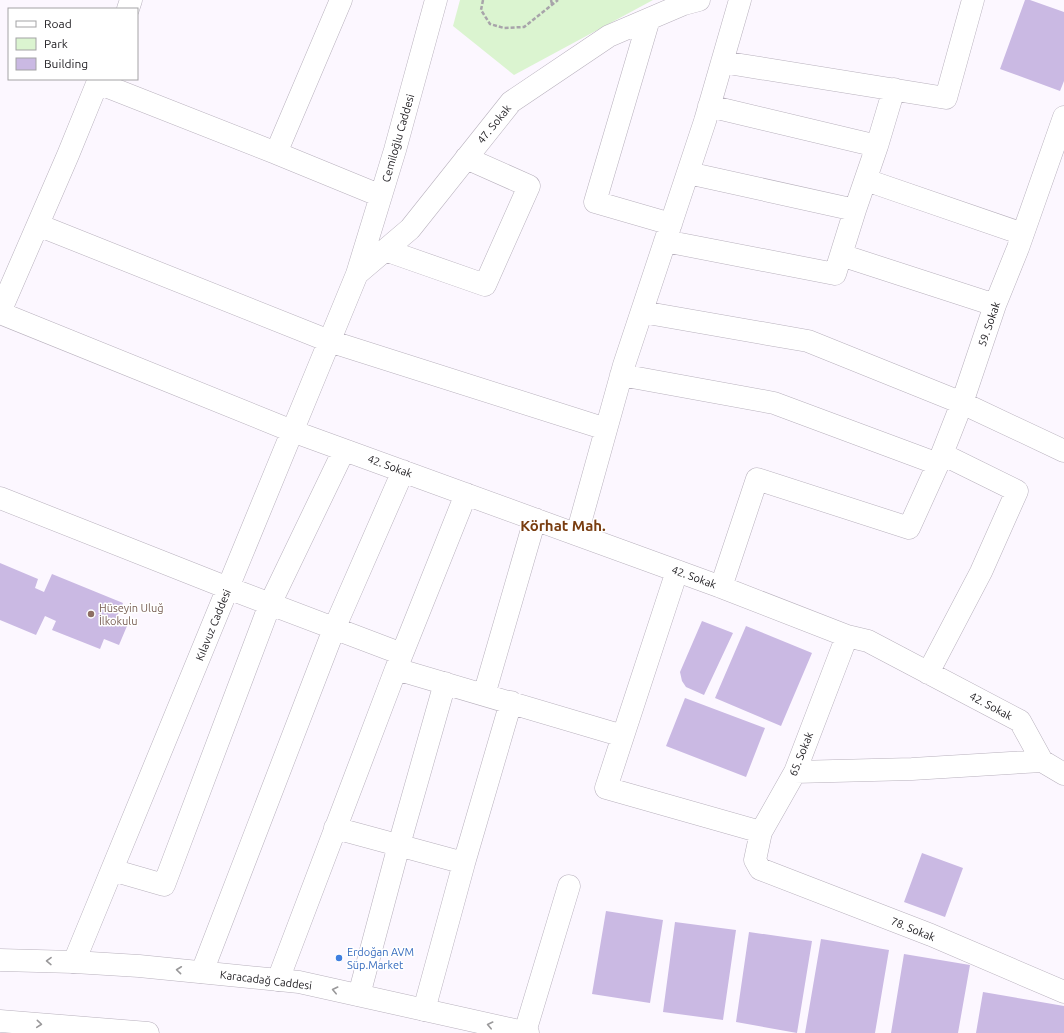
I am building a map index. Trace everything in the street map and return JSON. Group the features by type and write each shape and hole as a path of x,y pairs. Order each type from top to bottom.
{"main road":[{"path":"276,153 341,0"},
{"name":"Cemiloğlu Caddesi","path":"354,281 395,150 436,0"},
{"name":"47. Sokak","path":"354,281 385,250 410,228 511,102 609,36 684,4 699,0"},
{"path":"577,534 622,375 688,173 740,0"},
{"path":"722,62 946,98 973,0"},
{"path":"649,19 595,202 668,233 835,274 894,89"},
{"path":"0,312 99,81 381,196"},
{"path":"709,106 877,146"},
{"name":"59. Sokak","path":"721,587 757,479 910,528 962,403 995,305 1023,234 1064,117"},
{"path":"385,250 485,286 529,186 466,158"},
{"path":"688,173 855,210"},
{"path":"866,180 1023,234"},
{"path":"38,225 329,341 606,429"},
{"path":"841,255 995,305"},
{"name":"Kılavuz Caddesi","path":"74,962 354,281"},
{"name":"42. Sokak","path":"0,312 292,431 721,587 847,636 868,641 1020,721 1042,761"},
{"path":"642,312 808,341 962,403 1064,451"},
{"path":"622,375 774,403 940,459 1016,491 981,572 928,673"},
{"path":"112,870 164,885 270,604 344,450"},
{"path":"202,972 334,629 403,471"},
{"path":"278,980 399,662 466,494"},
{"path":"0,498 334,629 399,662 445,683 623,736"},
{"path":"484,695 535,519"},
{"path":"677,571 606,788 761,832"},
{"name":"65. Sokak","path":"760,869 755,860 761,832 795,772 847,636"},
{"path":"359,995 399,845 445,683"},
{"path":"424,1010 464,863 511,702"},
{"path":"795,772 912,769 1042,761 1064,774"},
{"path":"336,828 464,863"},
{"name":"78. Sokak","path":"760,869 931,936 1064,992"},
{"path":"526,1033 569,886"},
{"name":"Karacadağ Caddesi","path":"0,960 74,962 202,972 299,982 526,1033"},
{"path":"0,1021 148,1033"}],"path":[{"path":"482,0 481,10 490,24 504,28 524,27 558,0"},
{"path":"551,0 552,4"}],"green space":[{"path":"460,0 653,0 514,75 453,26"}],"building":[{"path":"1025,0 1030,0 1064,12 1064,81 1060,91 1000,69"},
{"path":"0,563 38,579 35,588 44,592 52,574 123,603 115,621 127,626 119,645 104,639 100,649 52,630 56,621 45,616 36,635 0,620"},
{"path":"702,621 733,633 704,695 686,687 682,681 680,672"},
{"path":"746,626 812,653 781,726 715,698"},
{"path":"685,698 765,728 746,777 666,746"},
{"path":"922,853 963,868 945,917 904,902"},
{"path":"606,911 663,920 650,1003 592,994"},
{"path":"675,922 736,930 723,1020 663,1012"},
{"path":"749,932 812,941 797,1033 736,1022"},
{"path":"821,939 889,950 875,1033 805,1033"},
{"path":"904,954 970,965 958,1033 891,1033"},
{"path":"983,992 1064,1006 1064,1033 976,1033"}],"place":[{"name":"Hüseyin Uluğ İlkokulu","path":"91,614"},
{"name":"Erdoğan AVM Süp.Market","path":"339,958"}],"district":[{"name":"Körhat Mah.","path":"563,525"}]}
